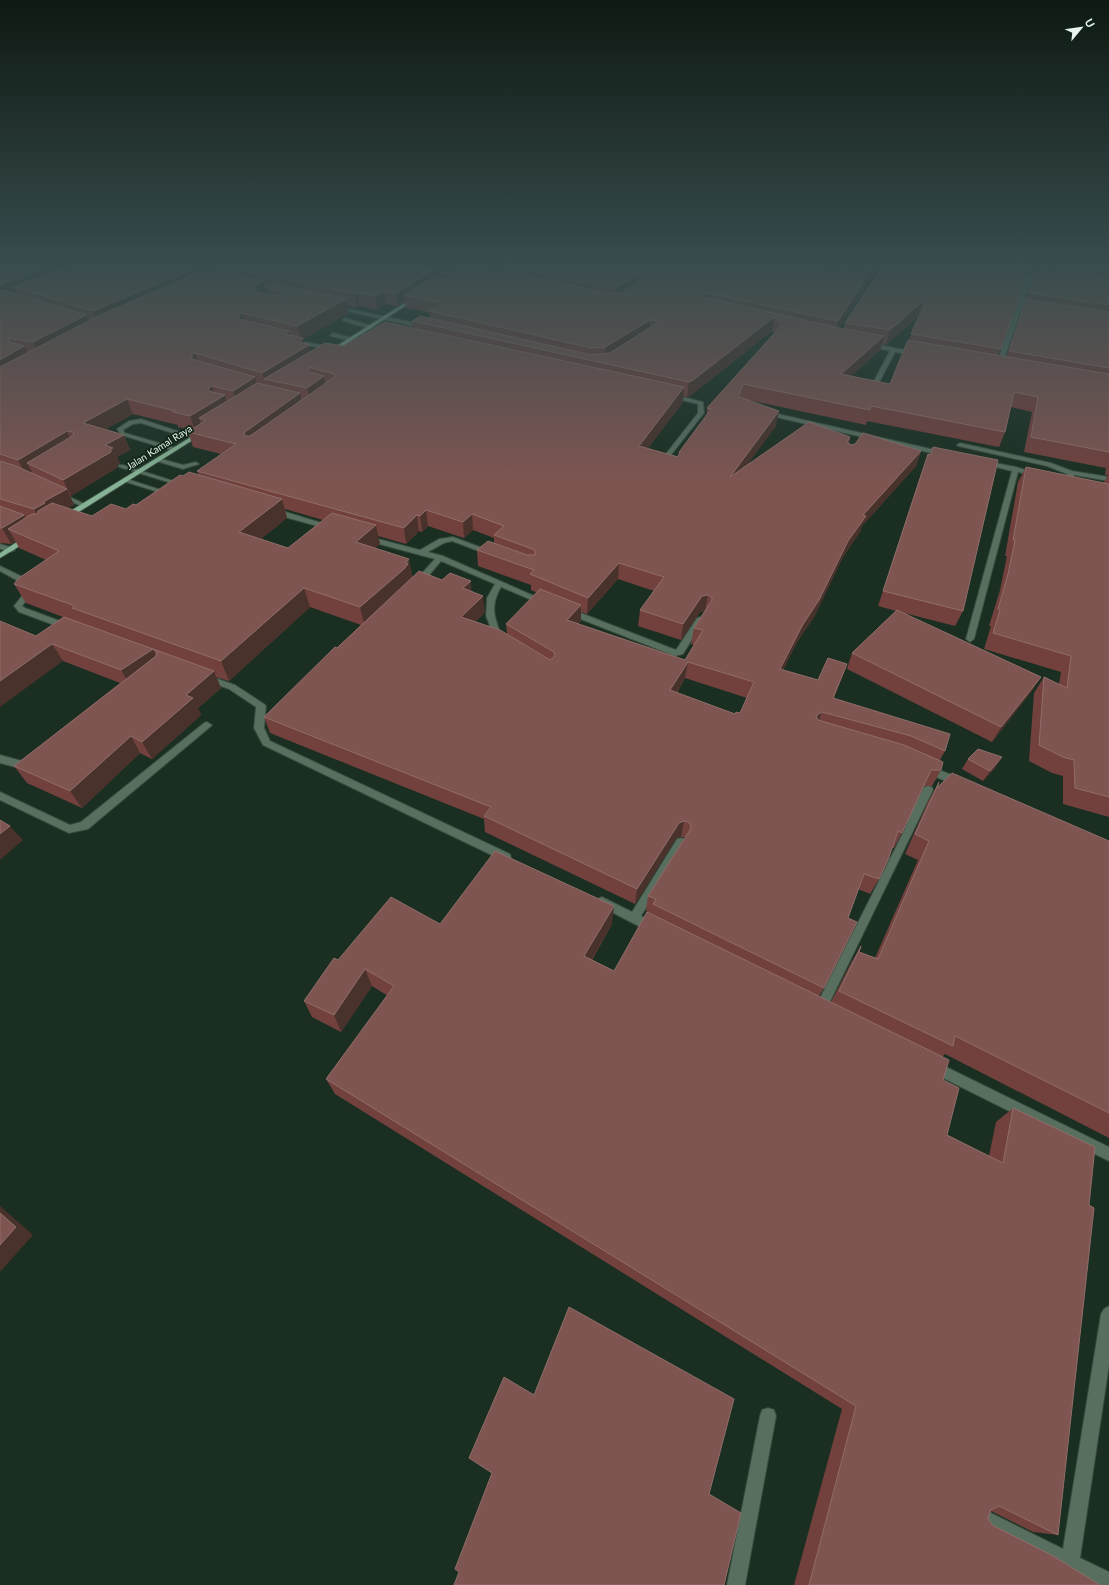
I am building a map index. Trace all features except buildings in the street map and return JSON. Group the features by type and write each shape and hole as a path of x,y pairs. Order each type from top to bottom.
{"main road":[{"path":"325,355 351,339"},
{"name":"Jalan Kamal Raya","path":"56,522 205,430"},
{"path":"0,556 36,534"}],"street":[{"path":"998,368 1008,339"},
{"path":"290,341 306,345 316,344 336,349"},
{"path":"865,344 923,355"},
{"path":"871,393 893,350"},
{"path":"991,367 1006,369"},
{"path":"661,394 701,403 701,413 661,464"},
{"path":"756,411 863,439 948,455"},
{"path":"174,450 123,434 120,429 131,422 141,421 193,438"},
{"path":"960,445 1049,464 1071,473 1109,479"},
{"path":"158,460 182,467 196,464"},
{"path":"978,461 1046,476"},
{"path":"121,466 191,487"},
{"path":"970,639 1016,469"},
{"path":"1062,479 1073,481 1071,473"},
{"path":"125,480 158,490"},
{"path":"55,492 83,505"},
{"path":"268,509 337,529"},
{"path":"360,536 440,558 499,584 676,653 680,652 704,615"},
{"path":"422,553 442,541 453,540 503,557"},
{"path":"0,546 11,550"},
{"path":"411,591 440,558"},
{"path":"0,568 33,587 18,606 22,610 82,632"},
{"path":"499,584 491,598 490,616 498,640 504,644"},
{"path":"194,673 232,687 262,706 259,728 266,743 519,863"},
{"path":"0,796 69,829 84,826 207,725"},
{"path":"0,759 27,767 38,765"},
{"path":"920,766 967,786"},
{"path":"820,1010 928,790"},
{"path":"634,918 681,842"},
{"path":"591,897 663,932"},
{"path":"926,1063 1109,1154"},
{"path":"1070,1562 1109,1314"},
{"path":"736,1585 768,1416"},
{"path":"978,1515 1109,1582"}]}
